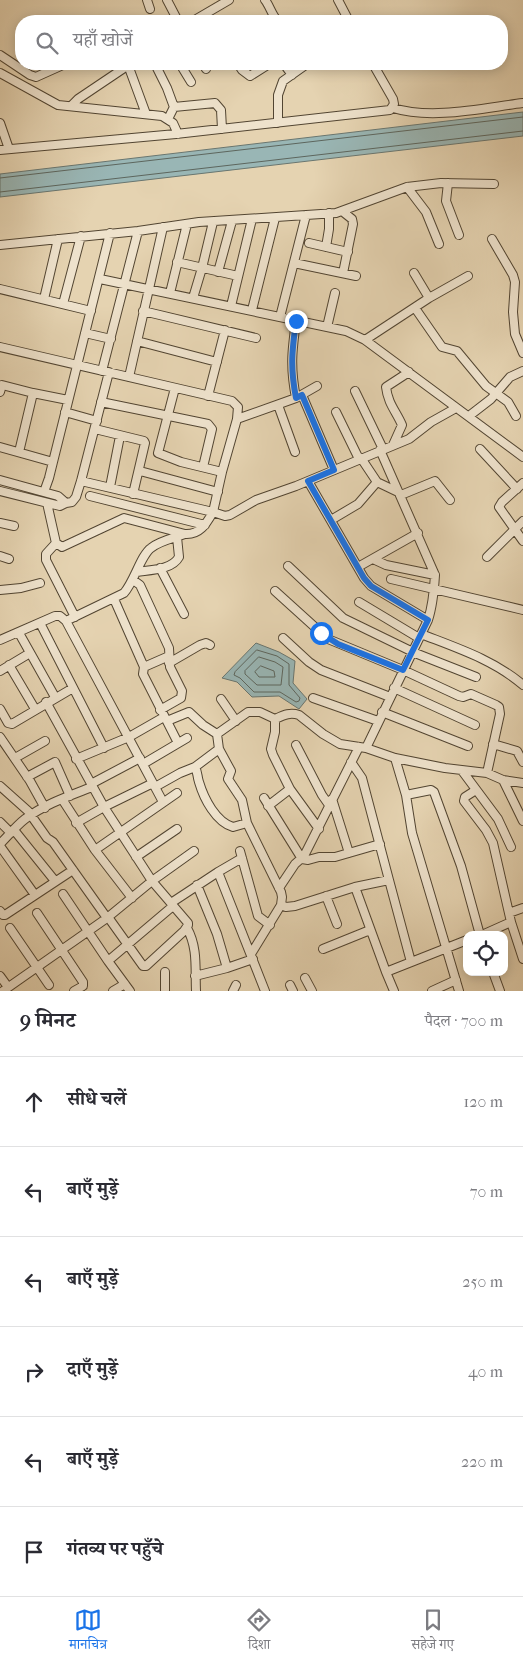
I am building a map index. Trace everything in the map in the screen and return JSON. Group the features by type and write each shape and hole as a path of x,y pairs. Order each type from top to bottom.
{"street":[{"path":"147,0 150,9"},
{"path":"167,0 175,15"},
{"path":"211,0 216,8"},
{"path":"204,15 229,0"},
{"path":"264,0 269,4 274,15"},
{"path":"338,0 346,15"},
{"path":"0,55 15,65"},
{"path":"22,70 36,77 52,70"},
{"path":"71,106 78,99 120,70"},
{"path":"131,70 146,114"},
{"path":"158,70 174,108 168,119"},
{"path":"184,70 191,82"},
{"path":"242,70 250,76 260,70"},
{"path":"289,70 292,74"},
{"path":"278,123 279,90 283,81 298,70"},
{"path":"376,70 393,99 393,108"},
{"path":"0,73 58,105 146,114 168,119 173,123 178,134"},
{"path":"174,108 215,103 221,110 222,129"},
{"path":"0,150 178,134 390,110 393,108 417,113 523,103"},
{"path":"0,123 9,149"},
{"path":"0,247 81,236 138,232 187,224 329,213 407,187 448,183 494,184"},
{"path":"448,183 446,201 459,235"},
{"path":"407,187 426,212 439,244"},
{"path":"342,210 352,219 353,224 343,273"},
{"path":"326,247 329,213"},
{"path":"280,317 306,215"},
{"path":"252,310 275,218"},
{"path":"231,306 252,219"},
{"path":"218,272 232,220"},
{"path":"193,298 214,222"},
{"path":"170,293 187,224"},
{"path":"129,377 163,227"},
{"path":"0,491 60,506 72,502 76,497 96,425 110,339 138,232"},
{"path":"44,492 100,279 110,233"},
{"path":"63,304 81,236"},
{"path":"44,299 58,239"},
{"path":"492,239 513,275 515,282 513,312 515,334 523,353"},
{"path":"309,243 348,252"},
{"path":"178,262 238,276"},
{"path":"294,263 356,276"},
{"path":"414,273 429,298"},
{"path":"365,340 429,298 468,276"},
{"path":"100,279 346,331 365,340 523,457"},
{"path":"0,289 91,311"},
{"path":"327,327 334,292"},
{"path":"414,308 442,347 457,351 486,386 508,402 516,416"},
{"path":"143,311 256,338"},
{"path":"296,321 291,357 292,374 299,396 334,470"},
{"path":"208,396 225,330"},
{"path":"85,333 110,339"},
{"path":"137,341 217,362"},
{"path":"0,347 232,401 238,407 213,512 204,525 198,532 152,547 147,552 124,593 66,621"},
{"path":"469,416 496,394 510,377 523,371"},
{"path":"393,445 402,426 390,403 386,387 409,372"},
{"path":"236,419 278,405 318,386"},
{"path":"1,387 68,400"},
{"path":"158,453 175,388"},
{"path":"279,888 295,864 302,859 351,762 378,721 428,620 434,603 435,575 382,449 355,391"},
{"path":"19,452 33,393"},
{"path":"101,402 208,424 211,427 203,467"},
{"path":"278,405 295,452"},
{"path":"81,481 225,516 256,500 308,481 409,439 431,422 456,408"},
{"path":"65,412 120,436 144,441 140,471 133,494"},
{"path":"336,412 360,458 377,482 401,494 435,481 450,500"},
{"path":"110,487 120,436"},
{"path":"0,447 53,462"},
{"path":"480,449 520,486 499,504 501,511 523,541"},
{"path":"144,450 181,462 222,472"},
{"path":"140,471 218,492"},
{"path":"0,480 58,496 66,503"},
{"path":"308,481 364,578 377,590 428,620"},
{"path":"331,520 358,504 377,482"},
{"path":"90,496 204,525"},
{"path":"47,503 56,543 62,547 118,519 124,518 181,536"},
{"path":"487,557 523,521"},
{"path":"0,523 14,526"},
{"path":"358,567 418,533"},
{"path":"135,576 174,564 179,557 181,536"},
{"path":"56,543 47,551 46,560 75,617"},
{"path":"0,556 9,559"},
{"path":"373,559 386,565 435,575"},
{"path":"288,566 343,618 412,652 476,677"},
{"path":"160,568 184,614"},
{"path":"76,759 129,737 164,716 182,696 182,691 169,660 169,648 135,576"},
{"path":"391,579 523,610"},
{"path":"0,590 16,589 40,583"},
{"path":"275,591 328,639 459,696 463,697 471,694 499,707 500,714 487,773"},
{"path":"114,599 144,667 143,674 178,743"},
{"path":"359,602 420,636 484,659 516,678 523,685"},
{"path":"0,640 58,616 66,621 163,802"},
{"path":"40,623 104,748"},
{"path":"19,633 55,697"},
{"path":"283,638 309,662 321,670 390,697"},
{"path":"144,667 169,660 200,645 206,644 210,646"},
{"path":"0,671 30,653"},
{"path":"9,666 35,709"},
{"path":"0,709 10,724 72,688"},
{"path":"394,688 475,725"},
{"path":"313,698 378,721"},
{"path":"221,699 236,721"},
{"path":"0,786 32,815 47,838 54,842 72,870 129,945 142,966 146,966 186,928 188,922 152,882 104,807 46,702"},
{"path":"164,716 189,712 203,725 217,734 219,749 231,771 228,779 242,800 247,823 282,897 281,906 252,957 228,968 195,976"},
{"path":"217,734 248,712 260,712 275,719 287,714 294,714 300,715 340,744 463,772 487,773 504,780 523,783"},
{"path":"382,712 468,746"},
{"path":"275,719 275,732 271,749 273,755 290,789 319,828"},
{"path":"0,736 28,777 44,808"},
{"path":"35,894 0,845 12,832 32,815 44,808 186,738"},
{"path":"15,758 45,741"},
{"path":"493,744 517,751 523,762"},
{"path":"296,746 322,795 331,802 349,853"},
{"path":"76,823 104,807 195,767 219,749"},
{"path":"395,758 406,794 412,833 459,991"},
{"path":"28,777 55,762 70,796"},
{"path":"351,762 362,778 411,962"},
{"path":"195,767 199,774 198,781 206,800 222,821 233,827 247,823"},
{"path":"463,772 498,819 512,847"},
{"path":"504,780 523,821"},
{"path":"268,806 290,789"},
{"path":"406,794 431,790 434,792 461,866 480,931"},
{"path":"476,790 466,797 464,801 486,830 493,843 511,922 523,959"},
{"path":"95,850 177,794"},
{"path":"264,798 302,859 308,860 319,856 335,857 380,844"},
{"path":"62,799 95,850 132,898"},
{"path":"0,822 12,832 55,882"},
{"path":"136,857 177,829"},
{"path":"0,976 6,989 107,918 194,851"},
{"path":"108,961 129,945 172,904 197,884 218,872 241,854 258,916 270,925"},
{"path":"0,911 5,915 72,870"},
{"path":"218,872 265,991"},
{"path":"281,906 290,907 389,880"},
{"path":"197,884 228,968"},
{"path":"355,888 394,991"},
{"path":"63,894 128,988 113,991"},
{"path":"326,896 337,924"},
{"path":"509,913 523,908"},
{"path":"37,913 84,982 82,986 74,991"},
{"path":"490,931 511,922"},
{"path":"10,928 49,986"},
{"path":"186,928 194,942 196,991"},
{"path":"323,949 370,930"},
{"path":"386,972 463,941"},
{"path":"165,972 165,991"},
{"path":"494,976 500,991"},
{"path":"305,978 312,991"},
{"path":"432,991 456,980"}],"water":[{"path":"523,112 523,136 0,197 0,174"},
{"path":"256,643 295,661 293,683 307,699 299,709 279,696 252,697 237,682 222,678"}],"route":[{"path":"296,321 291,357 296,398 302,395 334,470 308,481 364,578 377,590 428,620 403,670 338,644 321,633"}]}
